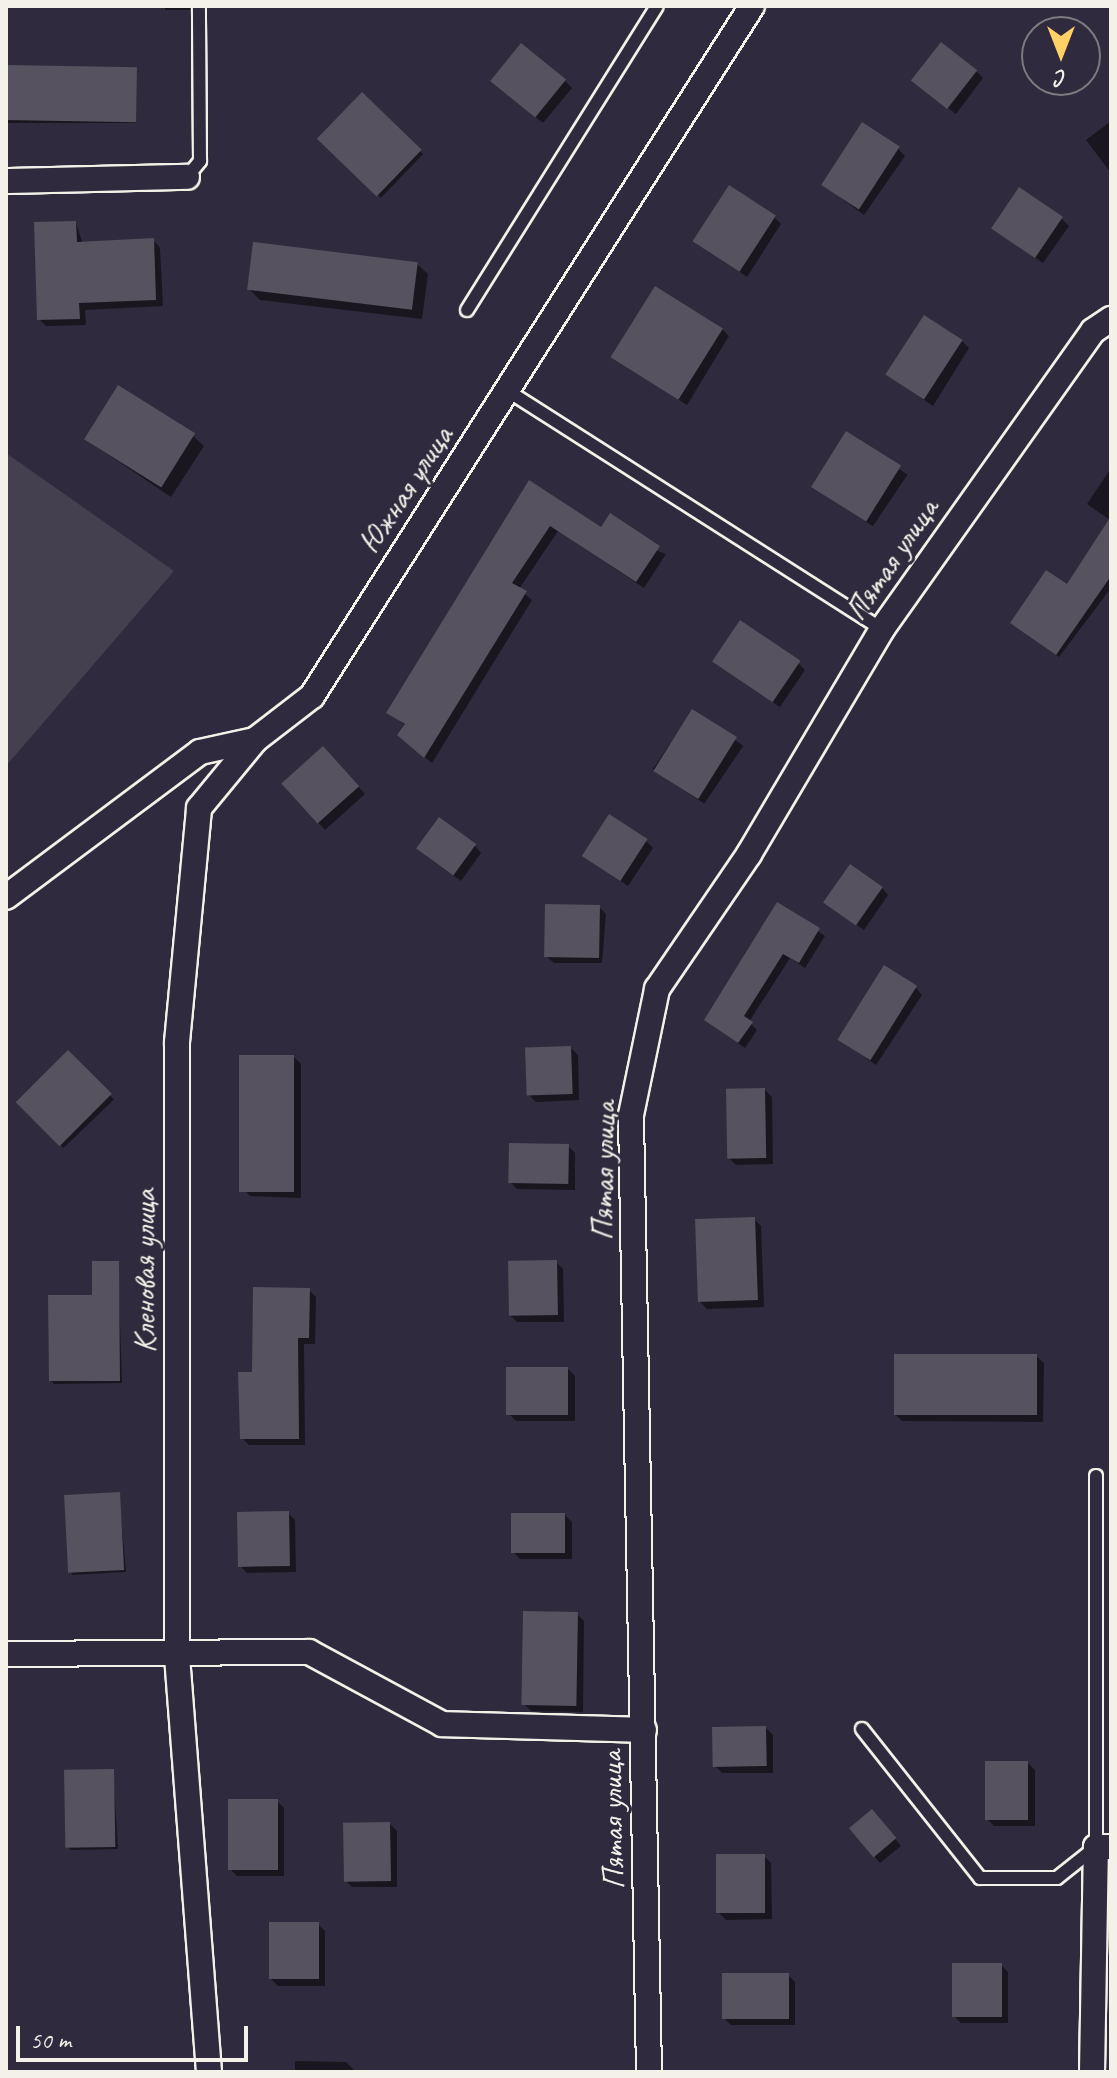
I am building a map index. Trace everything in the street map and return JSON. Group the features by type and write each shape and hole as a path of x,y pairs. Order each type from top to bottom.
{"street":[{"name":"Южная улица","path":"6,897 200,752 255,740 312,696 752,6"},
{"path":"6,181 187,177"},
{"name":"Пятая улица","path":"649,2072 631,1115 657,989 749,854 882,629 1093,331 1111,319"},
{"name":"Кленовая улица","path":"209,2072 177,1652 177,1042 199,808 255,740"},
{"path":"6,1654 309,1652 442,1724 644,1730"},
{"path":"1092,2072 1104,1847"}],"lane":[{"path":"187,177 200,161 199,6"},
{"path":"467,310 657,6"},
{"path":"508,391 882,629"},
{"path":"862,1729 980,1878 1057,1878 1104,1847 1096,1476"}],"shaded area":[{"path":"6,453 174,571 6,766"}],"building":[{"path":"941,42 977,70 947,109 911,81"},
{"path":"521,43 566,80 535,118 490,81"},
{"path":"6,65 137,67 136,122 6,120"},
{"path":"362,92 422,150 377,196 317,139"},
{"path":"862,122 900,147 859,209 821,185"},
{"path":"729,185 776,215 739,272 693,241"},
{"path":"1019,187 1063,217 1035,258 991,228"},
{"path":"76,221 77,242 154,238 156,300 79,303 80,319 37,320 34,222"},
{"path":"253,242 418,262 412,310 247,290"},
{"path":"655,286 723,328 678,400 610,357"},
{"path":"924,315 963,340 924,400 885,375"},
{"path":"118,385 195,433 161,487 84,439"},
{"path":"846,431 901,465 866,521 811,487"},
{"path":"529,480 601,527 610,513 660,546 636,582 550,526 512,583 527,591 424,758 397,735 405,724 386,713"},
{"path":"1111,516 1111,576 1056,655 1010,623 1046,570 1067,584"},
{"path":"740,620 801,661 773,702 712,661"},
{"path":"692,709 737,737 698,799 653,771"},
{"path":"323,746 359,786 318,824 281,783"},
{"path":"609,814 648,839 620,881 582,856"},
{"path":"439,817 476,844 453,876 416,849"},
{"path":"850,864 883,887 856,925 823,903"},
{"path":"777,902 820,928 799,963 783,954 744,1016 753,1022 738,1043 704,1020"},
{"path":"545,904 600,905 599,958 544,957"},
{"path":"884,965 917,986 870,1060 837,1040"},
{"path":"571,1046 573,1094 527,1096 525,1048"},
{"path":"68,1050 112,1094 60,1146 16,1102"},
{"path":"239,1055 294,1055 294,1192 239,1192"},
{"path":"765,1088 766,1158 727,1159 726,1089"},
{"path":"509,1143 569,1144 568,1184 508,1183"},
{"path":"755,1217 758,1300 698,1302 695,1219"},
{"path":"557,1260 558,1315 509,1316 508,1261"},
{"path":"92,1261 119,1261 120,1381 49,1381 48,1295 92,1295"},
{"path":"253,1287 310,1288 309,1338 298,1338 299,1439 240,1439 238,1372 252,1372"},
{"path":"894,1354 1037,1354 1037,1415 894,1415"},
{"path":"506,1367 568,1367 568,1415 506,1415"},
{"path":"120,1492 124,1570 68,1573 64,1495"},
{"path":"289,1511 290,1566 238,1567 237,1512"},
{"path":"511,1513 565,1513 565,1553 511,1553"},
{"path":"523,1611 578,1612 576,1706 521,1705"},
{"path":"766,1726 767,1766 713,1767 712,1727"},
{"path":"985,1761 1028,1761 1028,1820 985,1820"},
{"path":"114,1769 115,1847 65,1848 64,1770"},
{"path":"228,1799 278,1799 278,1870 228,1870"},
{"path":"872,1809 896,1838 873,1857 849,1828"},
{"path":"390,1822 391,1881 344,1882 343,1823"},
{"path":"716,1854 765,1854 765,1913 716,1913"},
{"path":"269,1922 319,1922 319,1979 269,1979"},
{"path":"952,1963 1002,1963 1002,2017 952,2017"},
{"path":"722,1973 789,1973 789,2019 722,2019"}]}
